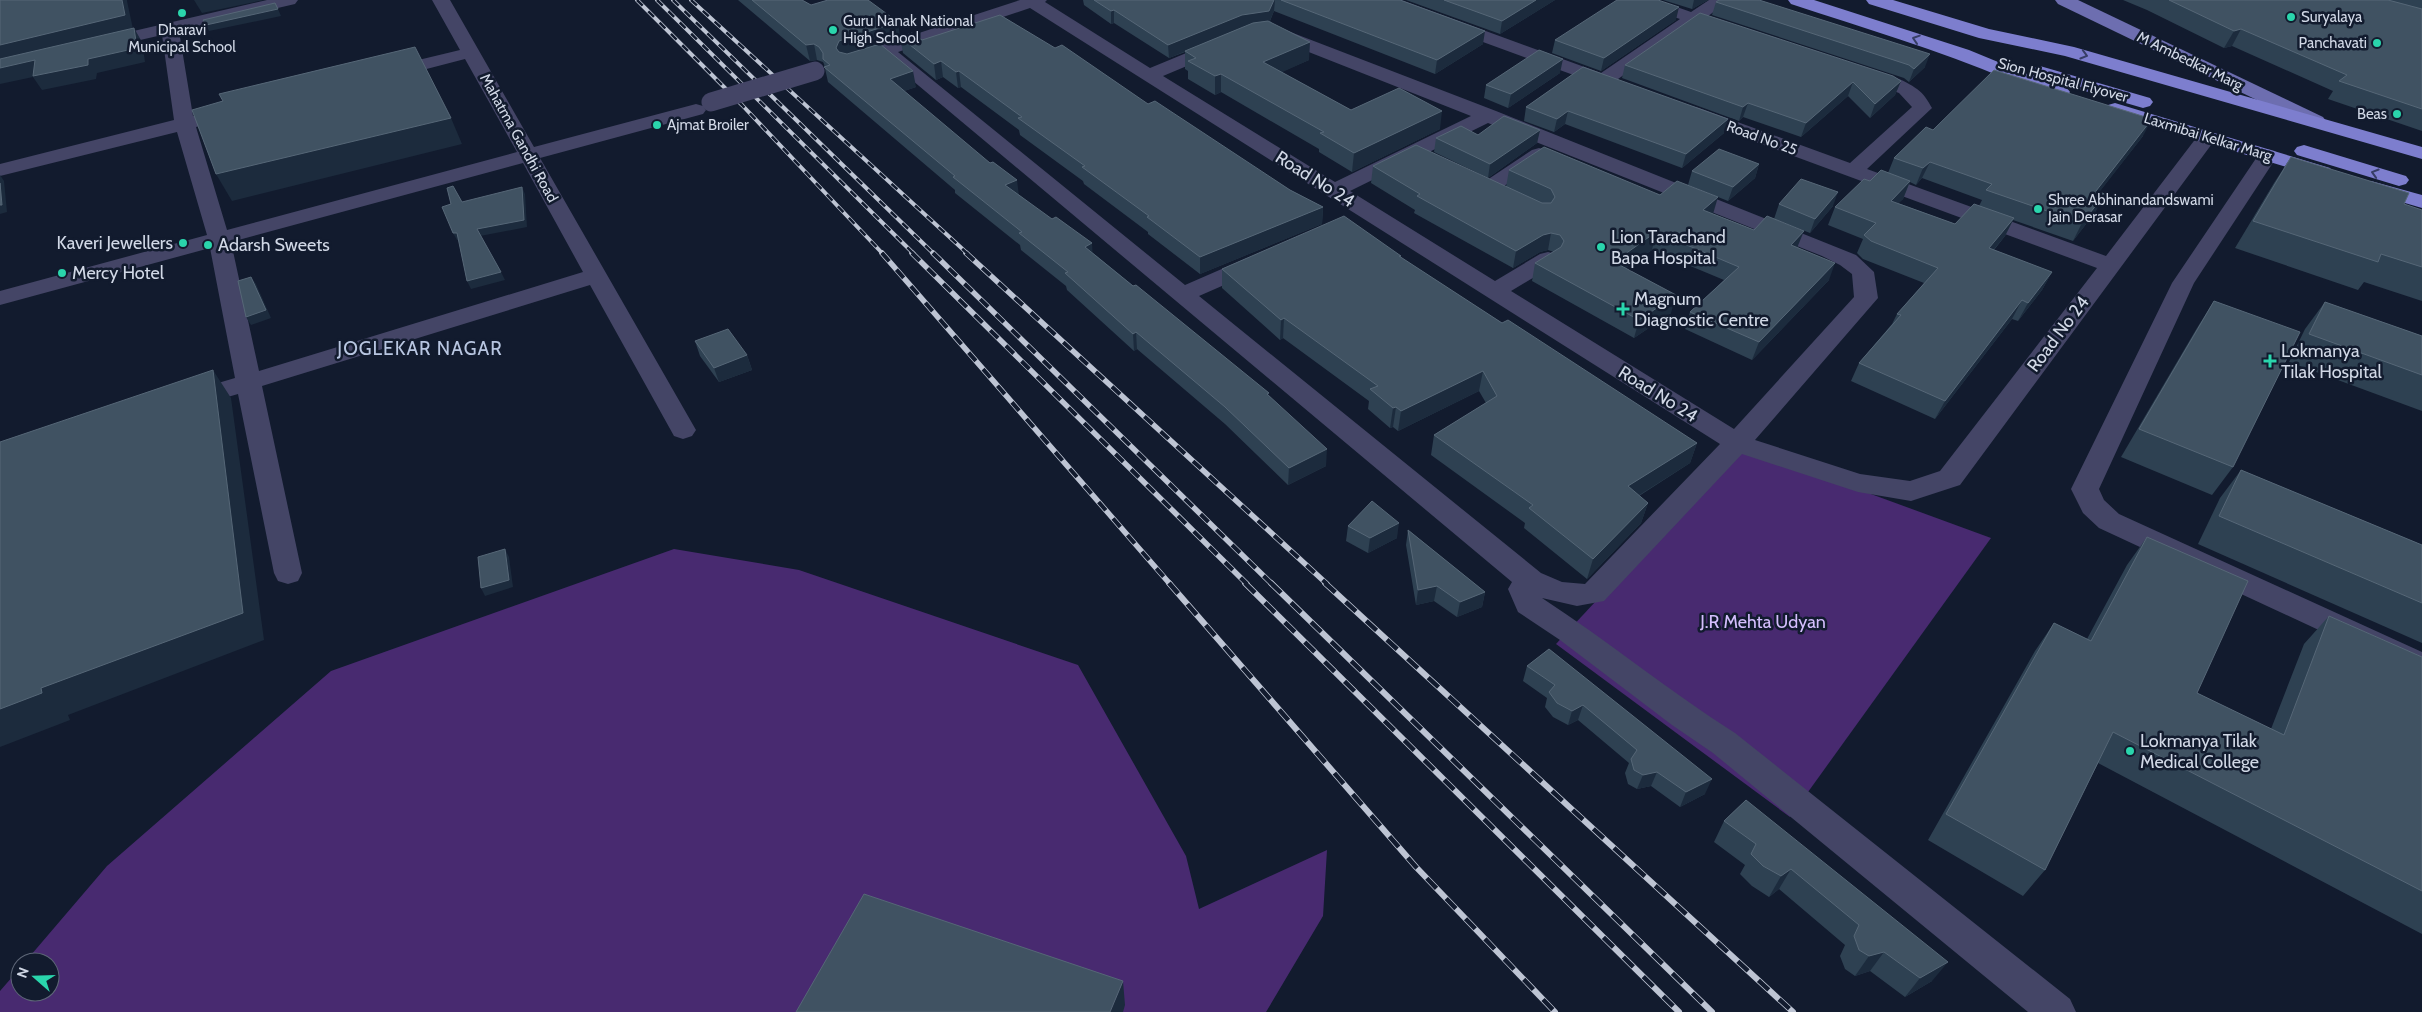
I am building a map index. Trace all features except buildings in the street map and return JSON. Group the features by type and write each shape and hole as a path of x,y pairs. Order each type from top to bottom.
{"highway":[{"name":"Laxmibai Kelkar Marg","path":"1797,0 1962,54 2037,85 2422,202"},
{"path":"1875,0 1985,34 2068,51 2422,153"},
{"name":"Sion Hospital Flyover","path":"1985,34 2053,68 2422,187"},
{"name":"Sion Hospital Flyover","path":"1962,54 2053,68 2422,171"}],"main road":[{"name":"M Ambedkar Marg","path":"2064,0 2316,121"}],"street":[{"path":"85,48 289,0"},
{"name":"Mahatma Gandhi Road","path":"441,0 472,52 595,276 683,430"},
{"path":"1388,0 1631,90"},
{"path":"1640,0 1748,36"},
{"path":"1604,80 1720,0"},
{"path":"1033,1 876,53 1184,294 1531,581 1551,592 1580,597 1594,593 1737,443 1866,298 1863,272 1848,260 1830,251 1556,142 1505,116 1286,35 1273,31 1246,35 1149,75"},
{"name":"Road No 24","path":"1033,1 1737,443 1858,483 1911,492 1950,478 2207,137"},
{"path":"170,28 178,91 185,124 219,238 288,573"},
{"path":"372,77 472,52"},
{"path":"1850,69 1896,84 1909,91 1919,101 1922,108 1853,171"},
{"path":"1562,82 1578,70"},
{"path":"0,298 529,155 704,106 815,71"},
{"name":"Road No 25","path":"1677,107 2110,265"},
{"path":"0,170 223,114"},
{"path":"1334,191 1423,156 1505,116"},
{"path":"1512,200 1487,182 1556,142"},
{"path":"2268,155 2203,250 2183,283 2085,489 2093,506 2109,521 2422,666"},
{"path":"1342,224 1369,213"},
{"path":"1184,294 1272,255"},
{"path":"1494,291 1548,259"},
{"path":"173,405 595,276"},
{"path":"1531,581 1523,589 1528,604 1571,632 1683,716 1724,743 2057,1012"}],"green space":[{"name":"J.R Mehta Udyan","path":"1740,446 1991,538 1790,817 1556,644"},
{"path":"674,549 799,570 1078,665 1186,856 1199,909 1327,850 1323,916 1266,1012 0,1012 0,991 10,980 10,1002 60,1002 60,952 34,952 107,866 331,671"}],"railway":[{"path":"637,0 742,105 883,254"},
{"path":"657,0 914,254"},
{"path":"673,0 934,254"},
{"path":"691,0 968,254"},
{"path":"882,253 1170,584"},
{"path":"912,253 1247,584"},
{"path":"933,253 1272,584"},
{"path":"966,253 1327,584"},
{"path":"1169,583 1416,867 1555,1012"},
{"path":"1245,583 1679,1012"},
{"path":"1271,583 1712,1012"},
{"path":"1325,583 1793,1012"}],"place":[{"name":"Dharavi Municipal School","path":"182,13"},
{"name":"Suryalaya","path":"2291,17"},
{"name":"Guru Nanak National High School","path":"833,30"},
{"name":"Panchavati","path":"2377,43"},
{"name":"Beas","path":"2397,114"},
{"name":"Ajmat Broiler","path":"657,125"},
{"name":"Shree Abhinandandswami Jain Derasar","path":"2038,209"},
{"name":"Kaveri Jewellers","path":"183,243"},
{"name":"Adarsh Sweets","path":"208,245"},
{"name":"Lion Tarachand Bapa Hospital","path":"1601,247"},
{"name":"Mercy Hotel","path":"62,273"},
{"name":"Magnum Diagnostic Centre","path":"1623,309"},
{"name":"Lokmanya Tilak Hospital","path":"2270,361"},
{"name":"Lokmanya Tilak Medical College","path":"2130,751"}],"district":[{"name":"JOGLEKAR NAGAR","path":"420,348"}]}
